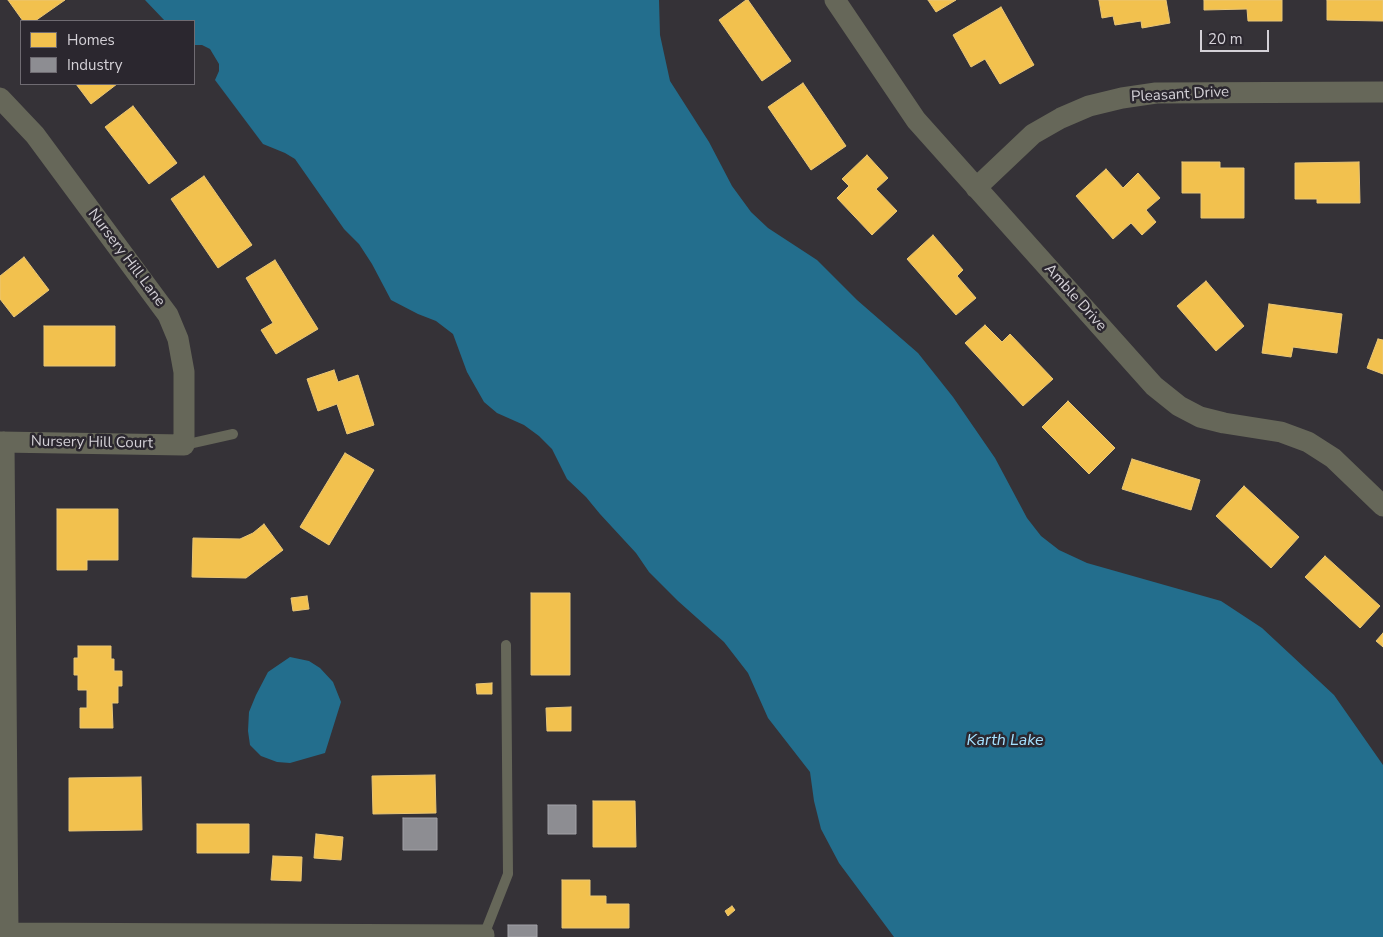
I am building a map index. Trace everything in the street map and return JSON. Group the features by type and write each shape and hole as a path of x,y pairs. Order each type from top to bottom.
{"street":[{"name":"Amble Drive","path":"835,0 916,120 1154,386 1180,406 1200,417 1281,432 1308,442 1332,458 1383,506"},
{"name":"Pleasant Drive","path":"976,188 1034,134 1061,118 1089,106 1122,98 1156,93 1383,92"},
{"name":"Nursery Hill Lane","path":"0,98 34,135 168,315 178,338 184,372 184,445"},
{"name":"Nursery Hill Court","path":"2,442 184,445"},
{"path":"2,442 4,933 484,935"}],"lane":[{"path":"184,445 234,434"},
{"path":"484,935 508,874 506,645"}],"water":[{"name":"Karth Lake","path":"145,0 659,0 660,35 670,81 709,142 732,186 751,212 768,228 817,260 857,300 918,353 953,397 995,458 1027,518 1041,536 1059,550 1087,563 1221,601 1262,628 1334,695 1383,765 1383,937 894,937 839,863 821,829 814,801 810,772 768,718 748,673 724,642 649,572 636,553 586,497 567,479 552,449 539,436 524,425 497,413 484,402 467,372 453,334 436,321 391,300 359,244 344,229 295,159 263,144 215,80 219,71 219,64 210,49 202,45 195,45 195,20 164,20"},
{"path":"290,657 309,661 320,668 333,682 341,702 325,753 290,763 277,762 261,756 250,745 248,731 249,712 268,672"}],"building: Homes":[{"path":"8,0 65,0 36,20 22,20"},
{"path":"748,0 791,61 762,81 719,20"},
{"path":"928,0 956,0 936,12"},
{"path":"1099,0 1166,0 1170,23 1142,28 1141,21 1115,25 1113,16 1102,18"},
{"path":"1204,0 1282,0 1282,21 1248,21 1247,9 1204,10"},
{"path":"1327,0 1383,0 1383,21 1327,20"},
{"path":"1001,7 1034,65 1000,84 985,59 971,67 953,35"},
{"path":"803,83 846,146 811,170 768,107"},
{"path":"77,85 116,85 91,104"},
{"path":"133,106 177,163 149,184 105,127"},
{"path":"867,155 888,178 876,189 897,211 872,235 837,198 849,186 842,179"},
{"path":"1182,162 1220,162 1220,168 1244,168 1244,218 1201,218 1201,193 1182,193"},
{"path":"1359,162 1360,203 1317,203 1317,199 1295,199 1295,163"},
{"path":"1106,169 1123,188 1138,173 1160,198 1146,210 1156,222 1142,235 1131,223 1113,239 1076,196"},
{"path":"204,176 252,245 218,268 171,199"},
{"path":"933,235 963,270 957,276 976,298 956,315 907,259"},
{"path":"24,257 49,290 14,317 0,299 0,276"},
{"path":"275,260 318,329 276,354 261,330 273,323 246,278"},
{"path":"1206,281 1244,326 1216,351 1177,306"},
{"path":"1269,304 1342,314 1337,353 1293,347 1291,357 1262,353"},
{"path":"985,325 1002,342 1010,334 1053,379 1023,406 965,343"},
{"path":"44,326 115,326 115,366 44,366"},
{"path":"1378,339 1383,340 1383,374 1367,368"},
{"path":"334,370 338,382 358,375 374,425 347,434 337,404 318,411 307,379"},
{"path":"1068,401 1115,448 1089,474 1042,427"},
{"path":"345,453 374,470 329,545 300,527"},
{"path":"1132,459 1200,480 1191,510 1122,489"},
{"path":"1244,486 1299,537 1271,568 1216,516"},
{"path":"57,509 118,509 118,560 87,560 87,570 57,570"},
{"path":"264,524 283,550 246,578 192,577 193,538 240,539 253,533"},
{"path":"1325,556 1380,606 1360,628 1305,577"},
{"path":"531,593 570,593 570,675 531,675"},
{"path":"307,596 309,609 293,611 291,598"},
{"path":"1383,633 1383,647 1376,641"},
{"path":"78,646 111,646 111,659 114,659 114,671 122,671 122,686 118,686 118,703 112,703 113,728 80,728 80,708 87,708 87,690 78,690 78,675 74,675 74,658 78,658"},
{"path":"492,683 492,694 477,694 476,684"},
{"path":"571,707 571,731 547,731 546,708"},
{"path":"435,775 436,813 373,814 372,776"},
{"path":"141,777 142,830 69,831 69,778"},
{"path":"593,801 635,801 636,847 593,847"},
{"path":"197,824 249,824 249,853 197,853"},
{"path":"316,834 343,837 341,860 314,858"},
{"path":"273,856 302,857 301,881 271,880"},
{"path":"562,880 590,880 590,896 606,896 606,904 629,904 629,928 562,928"},
{"path":"732,906 735,910 728,916 725,911"}],"building: Industry":[{"path":"548,805 576,805 576,834 548,834"},
{"path":"403,818 437,818 437,850 403,850"},
{"path":"508,925 537,925 537,937 508,937"}]}
